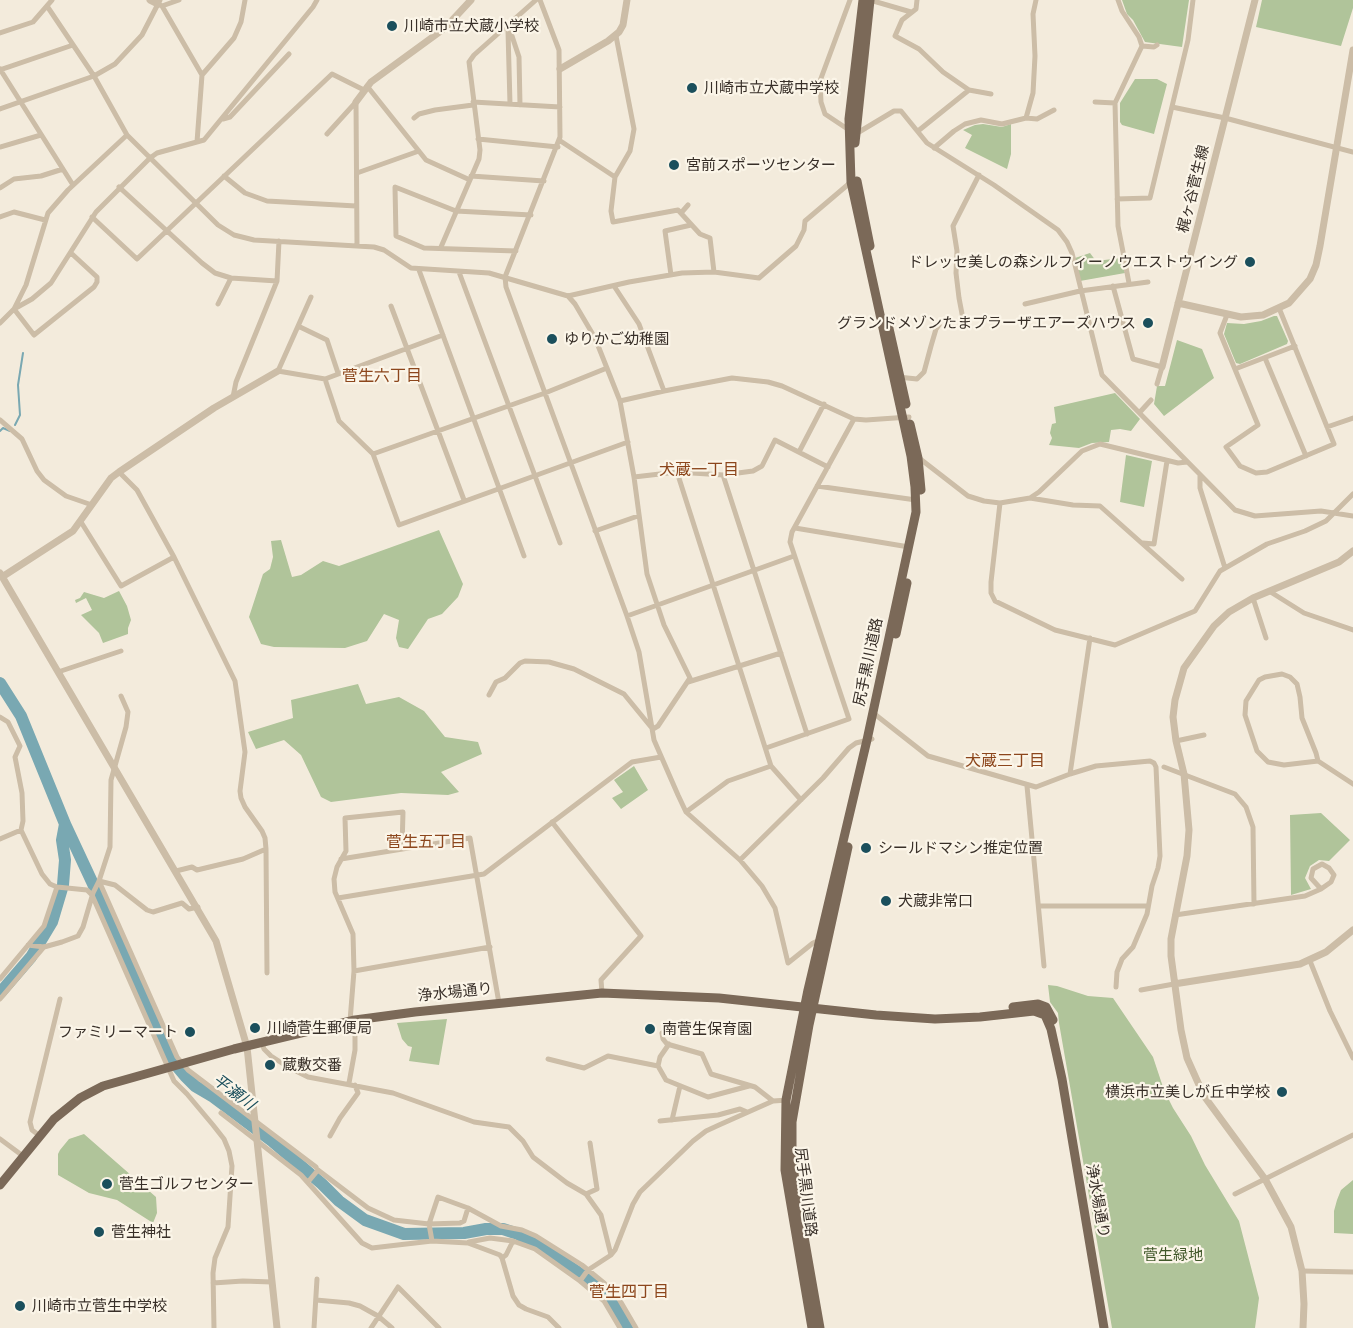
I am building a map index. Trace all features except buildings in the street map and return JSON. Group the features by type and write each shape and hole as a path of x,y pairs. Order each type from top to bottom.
{"main road":[{"name":"尻手黒川道路","path":"863,0 852,131 851,182 897,377 922,497 919,530 874,713"},
{"name":"尻手黒川道路","path":"870,0 852,131 856,178 897,377"},
{"name":"尻手黒川道路","path":"812,1328 785,1170 790,1100 870,740 916,512 915,457"},
{"name":"尻手黒川道路","path":"809,1008 820,940 870,740"},
{"name":"浄水場通り","path":"0,1185 54,1119 80,1098 119,1081 167,1067 353,1021 602,993 719,998 934,1019 1027,1011 1040,1012 1048,1020 1051,1029 1062,1079 1104,1328"},
{"name":"尻手黒川道路","path":"790,1100 796,1191 820,1328"}],"street":[{"path":"0,33 33,22 52,0"},
{"path":"150,0 160,3 179,0"},
{"path":"202,75 234,38 245,0"},
{"path":"0,322 14,309 32,299 51,283 92,217 150,158 157,153 204,140 314,7 317,0"},
{"path":"327,134 356,102 371,81 445,28 471,0"},
{"path":"441,247 479,159 469,62 507,24 538,0 559,50 560,140 505,277 506,287 627,616 639,652 653,729 661,757 686,812 740,860 762,886 775,908 788,963 820,940"},
{"path":"560,69 616,36 622,25 627,0"},
{"path":"849,0 820,81 819,90 825,114 852,131 860,132 894,111 901,111 927,143 1021,203 1063,235 1072,254 1102,375 1235,510 1255,516 1321,511 1353,516"},
{"path":"870,0 911,12"},
{"path":"917,0 916,9 902,20 895,36 919,49 943,72 969,90 992,94"},
{"path":"1026,118 1033,93 1035,56 1033,14 1036,0"},
{"path":"1118,0 1142,46 1115,103 1118,226 1130,283"},
{"path":"1117,199 1150,198 1188,40 1193,0"},
{"name":"梶ヶ谷菅生線","path":"1157,384 1255,0"},
{"path":"160,3 202,75 197,142"},
{"path":"0,109 94,76 115,64 142,35 160,3"},
{"path":"47,6 94,76 127,135 218,225 234,235 254,240 357,245 384,250 403,264 419,270 489,273 568,296 698,271 759,278 796,246 804,230 805,221 851,182"},
{"path":"507,24 510,104"},
{"path":"507,24 519,57 520,105"},
{"path":"616,36 634,129 630,151 615,177 611,211 613,222 678,210 700,234 710,238 714,272"},
{"path":"73,45 0,70 73,185"},
{"path":"1142,46 1157,45"},
{"path":"1178,303 1227,315 1252,317 1280,309 1299,293 1310,279 1316,265 1353,50"},
{"path":"221,119 230,117 289,54"},
{"path":"92,217 137,259 332,74 365,88 426,160 471,178 544,181"},
{"path":"918,131 969,90"},
{"path":"356,102 357,245"},
{"path":"1095,102 1115,103"},
{"path":"414,118 419,114 435,110 473,104 560,107"},
{"path":"1172,107 1225,118 1353,152"},
{"path":"934,148 965,124 981,120 1002,124 1026,118 1037,118 1054,110"},
{"path":"0,147 41,135"},
{"path":"14,309 26,285 48,213 73,185 127,135"},
{"path":"478,140 558,147"},
{"path":"560,140 615,177"},
{"path":"357,173 419,151"},
{"path":"0,188 15,179 41,176 63,169"},
{"path":"224,176 245,193 267,201 356,206"},
{"path":"963,319 956,273 957,251 953,226 979,176"},
{"path":"119,187 202,264 215,273 231,278 277,281"},
{"path":"516,251 424,248 396,236 395,187 456,211 531,215"},
{"path":"681,213 688,205"},
{"path":"0,217 14,212 45,220"},
{"path":"671,275 665,231 691,225"},
{"path":"233,397 236,382 277,281 279,242"},
{"path":"14,309 34,335 37,335 94,287 97,277 71,253"},
{"path":"419,270 524,556"},
{"path":"459,272 560,543"},
{"path":"218,304 231,278"},
{"path":"1025,304 1080,291 1148,282"},
{"path":"614,286 639,324 664,391"},
{"path":"1113,286 1133,359 1162,368"},
{"path":"568,296 589,325 620,401 648,574 664,625 690,678 658,726 653,729"},
{"path":"277,1328 247,1047 216,940 1,575 73,531 111,478 119,472 233,397 278,371 311,297"},
{"path":"391,306 464,500"},
{"path":"1227,315 1220,333 1258,425 1226,447 1240,466 1256,472 1267,472 1333,445 1280,309"},
{"path":"298,326 327,340 338,373"},
{"path":"897,377 917,379 924,372 936,329 939,326"},
{"path":"278,371 325,379 443,335"},
{"path":"1235,369 1295,346"},
{"path":"1265,358 1306,456"},
{"path":"373,454 545,393 608,368"},
{"path":"620,401 732,378 782,386 854,418 906,417"},
{"path":"325,379 339,421 373,454 399,525 534,474 628,442"},
{"path":"1140,412 1151,400"},
{"path":"799,452 824,404"},
{"path":"766,748 849,719 790,542 795,528 854,418"},
{"path":"1327,427 1353,418"},
{"path":"0,420 22,438 37,471 44,480 66,496 92,505"},
{"path":"634,477 677,472 723,475 759,469 775,440 828,467"},
{"path":"1030,498 1087,448 1100,444 1178,463 1187,462"},
{"path":"915,457 968,496 984,501 1000,503 1030,498 1072,505 1100,506 1182,579"},
{"path":"1142,543 1154,544 1167,460"},
{"path":"119,472 137,490 174,557 235,681 245,752 241,798 262,831 266,849 267,973"},
{"path":"677,472 771,766 801,800"},
{"path":"723,475 807,734"},
{"path":"1200,476 1200,488 1225,568"},
{"path":"817,486 916,500"},
{"path":"1000,503 991,582 991,593 995,601 1046,626 1115,645 1195,611 1202,603 1215,576 1225,568 1268,544 1326,521 1353,494"},
{"path":"595,531 638,516"},
{"path":"81,522 121,586 174,557"},
{"path":"795,528 909,548"},
{"path":"1303,1328 1302,1271 1291,1227 1265,1179 1215,1112 1194,1075 1181,1030 1171,948 1187,856 1189,830 1184,774 1173,717 1184,668 1214,626 1229,612 1252,598 1339,562 1353,551"},
{"path":"627,616 794,556"},
{"path":"1269,591 1304,613 1353,630"},
{"path":"1252,598 1266,638"},
{"path":"1070,774 1090,638"},
{"path":"58,672 121,651"},
{"path":"688,682 781,653"},
{"path":"489,695 496,682 505,678 520,663 549,662 574,669 624,694 653,729"},
{"path":"1318,761 1302,718 1297,684 1290,677 1281,674 1265,677 1259,681 1246,701 1245,715 1257,751 1268,762 1284,765 1318,761 1353,784"},
{"path":"28,945 44,947 78,936 83,927 110,847 111,780 128,712 121,696"},
{"path":"874,713 928,756 1028,786 1036,787 1096,766 1154,763 1160,856 1158,868 1147,906 1147,914 1133,947 1122,959 1117,972 1116,987"},
{"path":"0,717 8,722 20,746 15,757 23,808 21,830 42,874 50,884 57,887 87,890 93,894 132,989 174,1081 224,1139 232,1166 228,1227 215,1258 214,1328"},
{"path":"1176,741 1204,735"},
{"path":"740,860 801,800 849,748 856,743 870,740"},
{"path":"338,898 484,874 632,762 661,757"},
{"path":"686,812 728,781 771,766"},
{"path":"1164,767 1235,795 1246,807 1253,827 1254,903"},
{"path":"1028,786 1044,966"},
{"path":"330,1136 358,1093 352,1084 355,1050 353,934 338,898 334,879 346,851 345,818 403,812 402,849"},
{"path":"552,822 641,936 601,980 602,993"},
{"path":"0,839 21,830"},
{"path":"341,859 470,838 499,1003"},
{"path":"176,871 192,867 197,870 243,859 266,849"},
{"path":"1175,915 1305,896 1321,889 1330,882 1334,875 1322,864 1313,869 1311,878 1321,889"},
{"path":"98,882 115,885 147,910 153,912 182,903 189,909 198,908"},
{"path":"98,882 176,1055 188,1070 255,1122 312,1176 362,1243 372,1248 431,1240 468,1243 490,1238 513,1240 536,1249 580,1280 604,1301 620,1328"},
{"path":"0,979 44,926 57,887"},
{"path":"1040,906 1147,906"},
{"path":"1141,990 1310,961 1337,945 1353,930"},
{"path":"0,999 44,947"},
{"path":"354,970 490,947"},
{"path":"1310,961 1330,1011 1353,1058"},
{"path":"132,989 145,984"},
{"path":"40,1136 32,1130 30,1122 60,999"},
{"path":"662,1034 663,1040 669,1044 702,1054 711,1074 750,1086 773,1101"},
{"path":"262,1043 271,1056 308,1077 404,1096 474,1122 509,1127 523,1141 533,1157 567,1183 586,1194 601,1215 611,1255"},
{"path":"669,1044 660,1056 658,1066 666,1080 708,1097 750,1086"},
{"path":"548,1059 584,1068 608,1056 658,1066"},
{"path":"672,1120 680,1086"},
{"path":"580,1280 588,1271 611,1255 640,1192 706,1131 773,1101 790,1100"},
{"path":"660,1121 718,1115 740,1109 747,1113"},
{"path":"221,1113 312,1176"},
{"path":"1235,1194 1353,1135"},
{"path":"0,1139 23,1156"},
{"path":"586,1194 597,1190 590,1143"},
{"path":"312,1176 318,1170 368,1208 394,1220 429,1227 460,1223 464,1221 468,1208"},
{"path":"431,1240 429,1227 438,1197 468,1208 501,1226 522,1230 536,1236 604,1283 619,1299 636,1328"},
{"path":"502,1258 506,1255 513,1240"},
{"path":"468,1243 502,1258"},
{"path":"502,1258 513,1296 519,1305 548,1317 559,1328"},
{"path":"1302,1271 1353,1272"},
{"path":"315,1328 317,1279"},
{"path":"213,1283 272,1282"},
{"path":"370,1328 398,1287 439,1328"},
{"path":"316,1300 360,1306 378,1316 392,1328"}],"green space":[{"path":"1122,0 1189,0 1182,47 1145,42 1133,20 1127,14"},
{"path":"1262,0 1353,0 1353,8 1341,46 1256,27"},
{"path":"1135,79 1157,79 1167,84 1154,134 1122,125 1120,122 1120,103"},
{"path":"983,124 1002,127 1011,124 1011,154 1007,169 965,148 972,135 963,130"},
{"path":"1090,253 1096,261 1121,258 1125,273 1080,281 1075,258"},
{"path":"1277,316 1288,341 1287,344 1240,364 1236,363 1224,334 1227,323 1244,324"},
{"path":"1177,340 1202,349 1214,378 1164,416 1154,404 1157,386 1165,386"},
{"path":"1115,393 1140,419 1131,431 1111,430 1109,442 1092,443 1079,448 1049,445 1052,438 1050,433 1052,424 1056,423 1054,407"},
{"path":"1126,455 1152,461 1144,507 1120,502"},
{"path":"439,530 463,584 458,597 442,614 428,619 408,649 399,647 396,638 399,620 384,614 367,641 345,648 274,647 261,644 249,617 263,574 270,569 273,557 271,541 281,540 292,577 301,575 323,561 339,566"},
{"path":"119,591 131,620 128,634 103,643 99,633 81,615 92,610 86,598 76,603 75,600 80,598 84,592 104,598"},
{"path":"358,684 366,704 399,697 424,711 445,737 478,742 482,754 441,772 459,792 448,795 401,793 331,802 321,797 301,755 284,740 256,749 248,732 293,718 291,700"},
{"path":"634,766 648,790 621,809 612,798 623,792 614,780"},
{"path":"1321,813 1350,840 1329,861 1319,860 1310,866 1305,878 1311,889 1291,895 1290,815"},
{"name":"菅生緑地","path":"1048,985 1088,996 1113,998 1153,1057 1164,1090 1173,1108 1239,1221 1259,1298 1255,1328 1112,1328 1058,1013 1050,1002"},
{"path":"447,1019 439,1065 409,1061 412,1047 402,1039 397,1023"},
{"name":"菅生ゴルフセンター","path":"84,1134 156,1197 157,1213 153,1223 117,1200 89,1193 58,1175 60,1150 69,1139"},
{"path":"1353,1180 1353,1234 1334,1233 1334,1211 1337,1200 1341,1190"}],"waterway":[{"path":"15,425 20,415 18,385 23,353"},
{"path":"0,431 3,428 10,431"},
{"name":"平瀬川","path":"0,683 21,716 65,824 169,1057 185,1076 195,1086 272,1141 339,1201 365,1220 404,1234 464,1233 486,1229 503,1229 518,1234 598,1286 620,1313 627,1328"},
{"path":"0,993 31,957 52,922 63,885 65,860 62,840 65,824"}],"place":[{"name":"川崎市立犬蔵小学校","path":"392,26"},
{"name":"川崎市立犬蔵中学校","path":"692,88"},
{"name":"宮前スポーツセンター","path":"674,165"},
{"name":"ドレッセ美しの森シルフィーノウエストウイング","path":"1250,262"},
{"name":"グランドメゾンたまプラーザエアーズハウス","path":"1148,323"},
{"name":"ゆりかご幼稚園","path":"552,339"},
{"name":"シールドマシン推定位置","path":"866,848"},
{"name":"犬蔵非常口","path":"886,901"},
{"name":"川崎菅生郵便局","path":"255,1028"},
{"name":"南菅生保育園","path":"650,1029"},
{"name":"ファミリーマート","path":"190,1032"},
{"name":"蔵敷交番","path":"270,1065"},
{"name":"横浜市立美しが丘中学校","path":"1282,1092"},
{"name":"菅生ゴルフセンター","path":"107,1184"},
{"name":"菅生神社","path":"99,1232"},
{"name":"川崎市立菅生中学校","path":"20,1306"}],"district":[{"name":"菅生六丁目","path":"382,376"},
{"name":"犬蔵一丁目","path":"699,470"},
{"name":"犬蔵三丁目","path":"1005,761"},
{"name":"菅生五丁目","path":"426,842"},
{"name":"菅生四丁目","path":"629,1292"}]}
